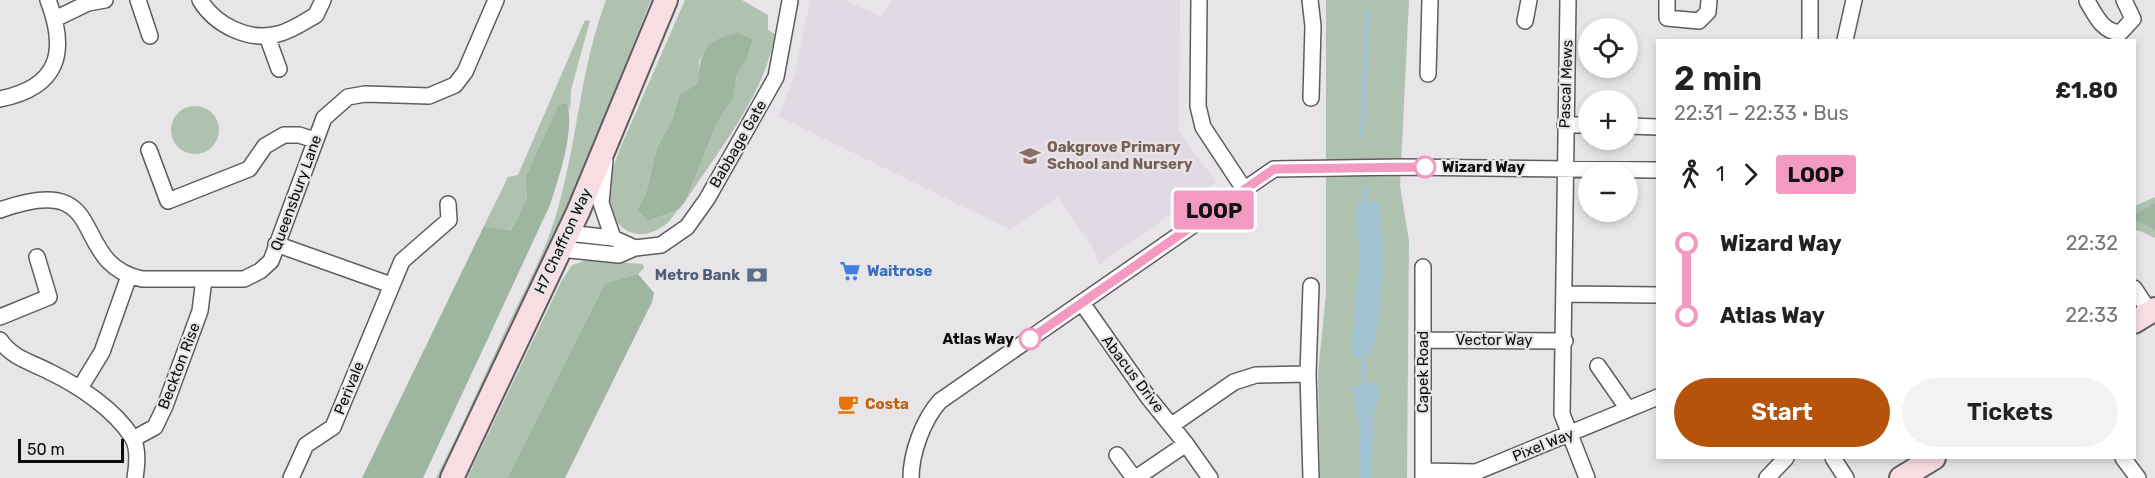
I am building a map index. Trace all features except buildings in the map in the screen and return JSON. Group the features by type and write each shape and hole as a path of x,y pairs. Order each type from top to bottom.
{"street":[{"path":"0,99 29,90 46,79 57,64 55,19 48,0"},
{"path":"55,19 88,3 105,0"},
{"path":"138,0 150,36"},
{"path":"200,0 213,17 250,36 280,34 316,15 323,0"},
{"name":"Queensbury Lane","path":"129,276 244,279 260,271 271,261 324,117 348,97 365,94 429,96 455,85 465,72 495,0"},
{"name":"H7 Chaffron Way","path":"452,478 564,241 666,0"},
{"name":"Babbage Gate","path":"564,241 620,255 635,248 661,245 687,228 776,77 789,0"},
{"path":"1199,0 1198,106 1203,127 1244,189"},
{"path":"1310,0 1311,98"},
{"path":"1428,74 1430,0"},
{"path":"1525,21 1529,0"},
{"name":"Pascal Mews","path":"1564,169 1568,0"},
{"path":"1667,0 1667,18 1699,21 1708,12 1709,0"},
{"path":"1810,0 1810,39"},
{"path":"1845,39 1854,0"},
{"path":"2088,0 2102,26 2111,32 2121,33 2133,19 2124,0"},
{"path":"267,36 279,69"},
{"path":"1564,125 1578,125"},
{"path":"1638,126 1656,127"},
{"path":"149,150 168,201 249,169 265,146 284,135 299,135 315,140"},
{"path":"607,142 602,203 613,238"},
{"path":"911,478 911,464 922,434 932,411 940,401 1274,169 1321,167 1656,170"},
{"path":"1564,169 1565,294 1562,414 1587,478"},
{"path":"0,210 42,199 60,200 74,206 84,218 100,254 115,268 129,276 102,352 80,388"},
{"name":"Perivale","path":"291,478 306,445 333,427 402,261 457,222 448,204"},
{"path":"564,241 613,238 635,248"},
{"path":"276,244 391,285"},
{"path":"0,316 49,297 37,257"},
{"name":"Capek Road","path":"1423,267 1423,475"},
{"name":"Beckton Rise","path":"133,438 155,427 165,406 200,310 204,279"},
{"path":"1311,286 1308,374 1311,478"},
{"path":"2136,292 2147,314 2136,328"},
{"path":"1565,294 1656,295"},
{"name":"Abacus Drive","path":"1082,303 1148,397 1172,425 1210,478"},
{"path":"0,340 6,349 24,361 80,388 110,413 133,438 137,463 135,478"},
{"name":"Vector Way","path":"1423,340 1564,341"},
{"path":"1598,366 1628,409"},
{"path":"1172,425 1234,382 1256,375 1308,374"},
{"name":"Pixel Way","path":"1423,475 1476,472 1656,398"},
{"path":"1117,455 1135,478 1186,444"},
{"path":"1767,478 1785,459"},
{"path":"1834,459 1846,478"},
{"path":"1901,478 1932,459"},
{"path":"2124,459 2138,478"}],"shaded area":[{"name":"Oakgrove Primary School and Nursery","path":"810,0 844,0 882,17 891,0 1180,0 1179,131 1216,182 1099,265 1092,246 1058,197 1011,230 778,116 795,74"}],"green space":[{"path":"606,0 651,0 548,257 444,478 436,478 537,266 554,223 565,182 590,52"},
{"path":"685,0 742,0 768,15 768,30 775,34 769,57 751,101 685,202 718,121 733,99 737,74 747,59 753,41 705,51 699,61 698,83 679,95 672,121 657,147 646,193 637,210 648,221 678,210 662,227 641,234 632,233 624,229 612,214 610,181 624,140"},
{"path":"1326,0 1409,0 1400,186 1409,241 1407,478 1320,478 1318,374 1326,293"},
{"path":"585,20 590,21 571,90 570,111 567,102 558,105 525,178 527,198 509,232 484,226 508,177 518,175"},
{"path":"739,33 753,40 747,59 737,74 733,99 718,121 685,202 678,210 648,221 637,210 646,193 657,147 672,121 679,95 698,83 700,63 707,48 719,39"},
{"path":"567,102 568,140 550,205 423,478 362,478 484,226 510,231 527,198 525,178 558,105"},
{"path":"195,106 212,113 219,130 212,147 195,154 178,147 171,130 178,113"},
{"path":"2155,197 2155,238 2136,231 2136,206"},
{"path":"2155,203 2155,230 2136,220 2136,214"},
{"path":"587,260 643,264 644,268 638,274 605,283 507,478 467,478 562,280 572,265"},
{"path":"638,274 654,293 652,302 565,478 507,478 605,283"}],"water":[{"path":"1359,201 1378,202 1383,258 1379,318 1372,353 1355,359 1351,349 1360,256 1355,212"},
{"path":"1376,382 1380,395 1373,416 1372,478 1360,478 1359,425 1352,387"}],"waterway":[{"path":"1362,136 1367,13"},
{"path":"1365,190 1365,205"},
{"path":"1364,352 1364,388"}],"bus line":[{"name":"LOOP","path":"1030,339 1274,169 1425,167"}],"place":[{"name":"Oakgrove Primary School and Nursery","path":"1030,156"},
{"name":"Wizard Way","path":"1425,167"},
{"name":"Waitrose","path":"850,271"},
{"name":"Metro Bank","path":"757,275"},
{"name":"Atlas Way","path":"1030,339"},
{"name":"Costa","path":"848,404"}]}
